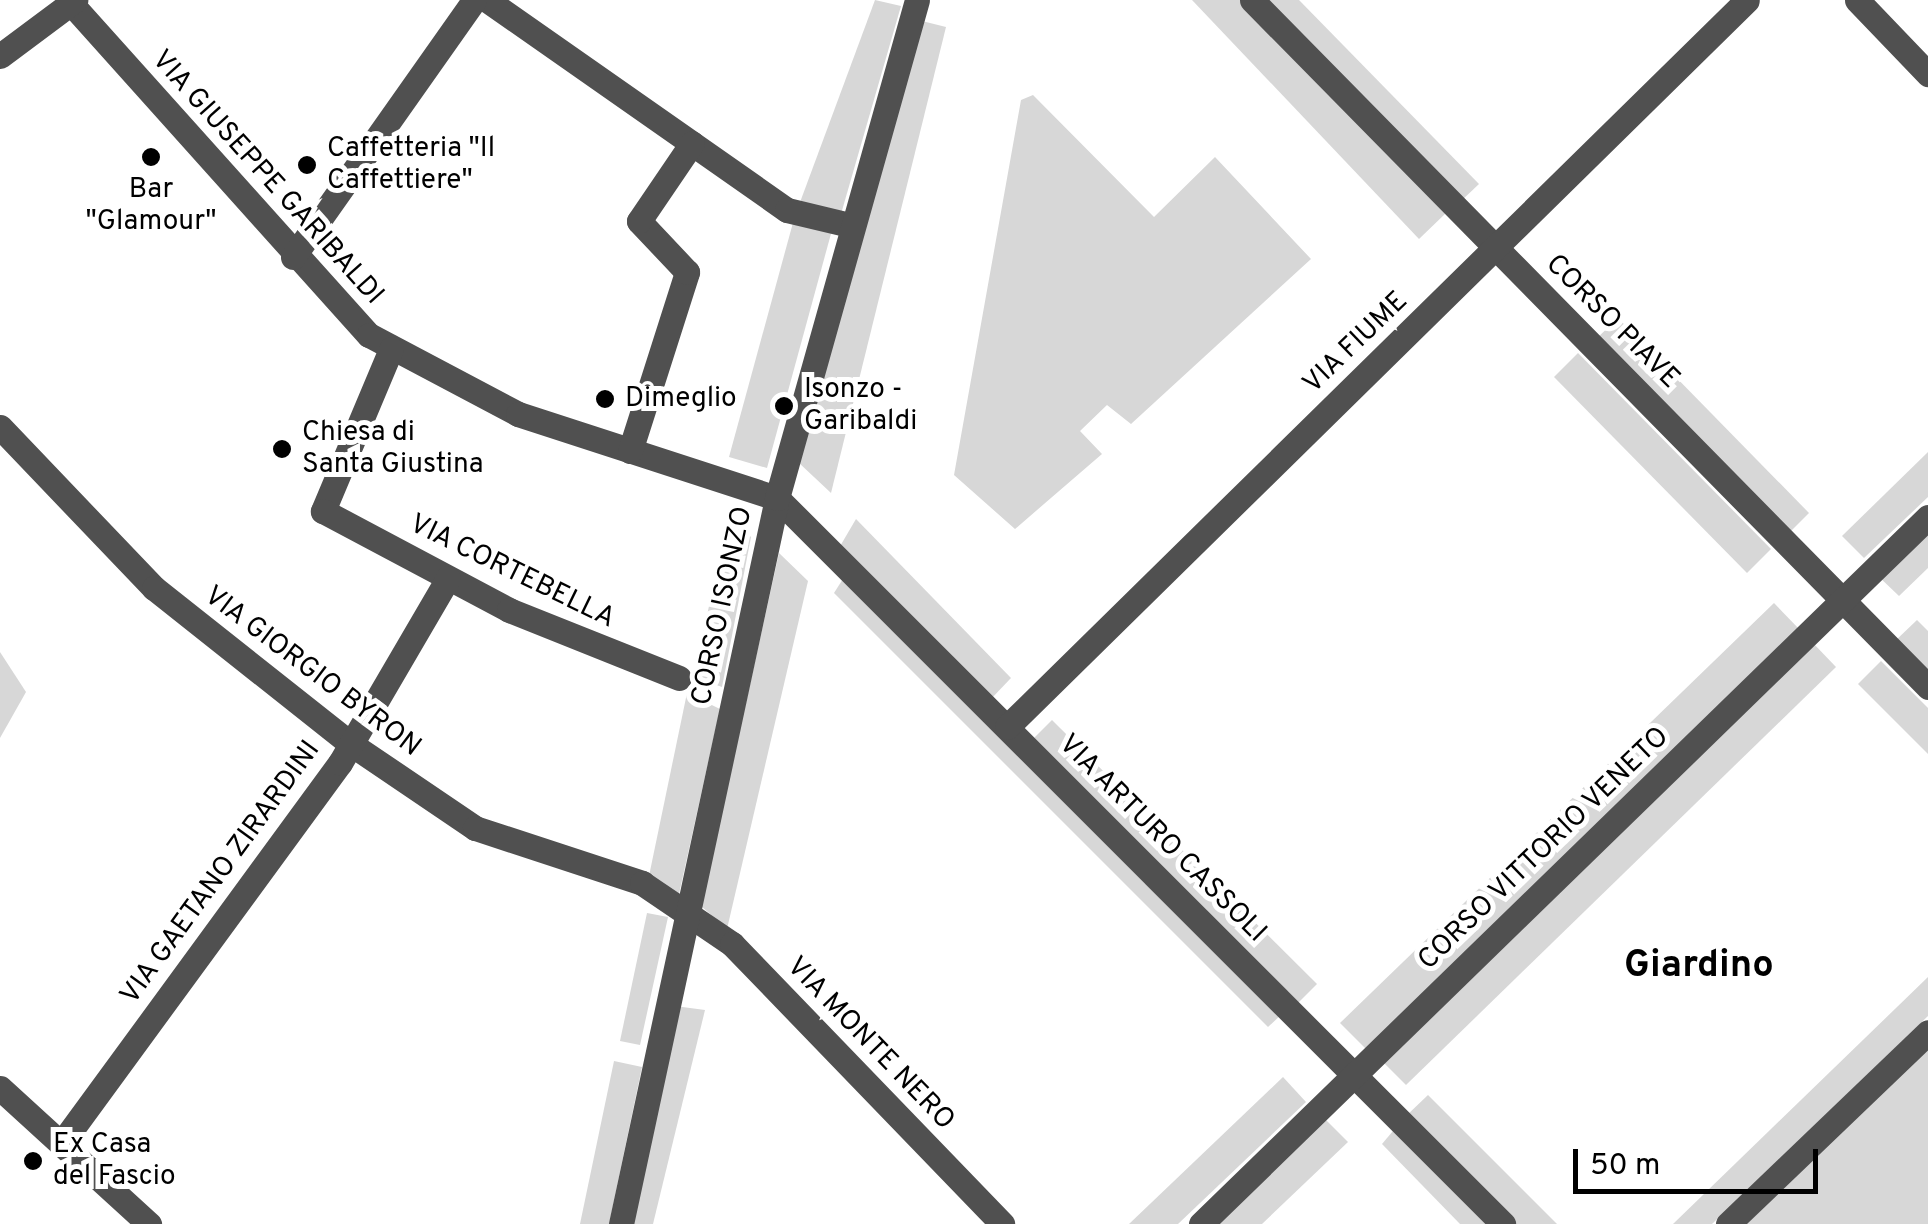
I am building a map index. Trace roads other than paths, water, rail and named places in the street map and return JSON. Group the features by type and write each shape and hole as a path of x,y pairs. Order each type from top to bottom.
{"street":[{"path":"293,257 474,0"},
{"path":"487,0 787,210 850,225"},
{"name":"CORSO PIAVE","path":"1252,0 1928,687"},
{"name":"VIA FIUME","path":"1008,727 1747,0"},
{"path":"1856,0 1928,74"},
{"path":"0,56 71,1"},
{"name":"VIA GIUSEPPE GARIBALDI","path":"71,1 344,314 391,349 518,414 777,498"},
{"name":"CORSO ISONZO","path":"621,1224 777,498 850,225 918,3"},
{"path":"630,451 686,272 639,222 692,143"},
{"name":"VIA CORTEBELLA","path":"391,349 323,512 571,638 679,678"},
{"name":"VIA GIORGIO BYRON","path":"0,427 154,588 351,744 475,828 642,883 688,914"},
{"name":"VIA ARTURO CASSOLI","path":"777,498 1503,1224"},
{"name":"CORSO VITTORIO VENETO","path":"1201,1224 1928,517"},
{"name":"VIA GAETANO ZIRARDINI","path":"61,1144 351,744 448,578"},
{"name":"VIA MONTE NERO","path":"688,914 732,944 1002,1224"},
{"path":"1728,1224 1928,1032"},
{"path":"0,1088 149,1224"}],"place":[{"name":"Bar \"Glamour\"","path":"151,157"},
{"name":"Caffetteria \"Il Caffettiere\"","path":"307,165"},
{"name":"Dimeglio","path":"605,399"},
{"name":"Isonzo - Garibaldi","path":"784,406"},
{"name":"Chiesa di Santa Giustina","path":"282,449"},
{"name":"Ex Casa del Fascio","path":"33,1161"}],"district":[{"name":"Giardino","path":"1699,967"}]}
